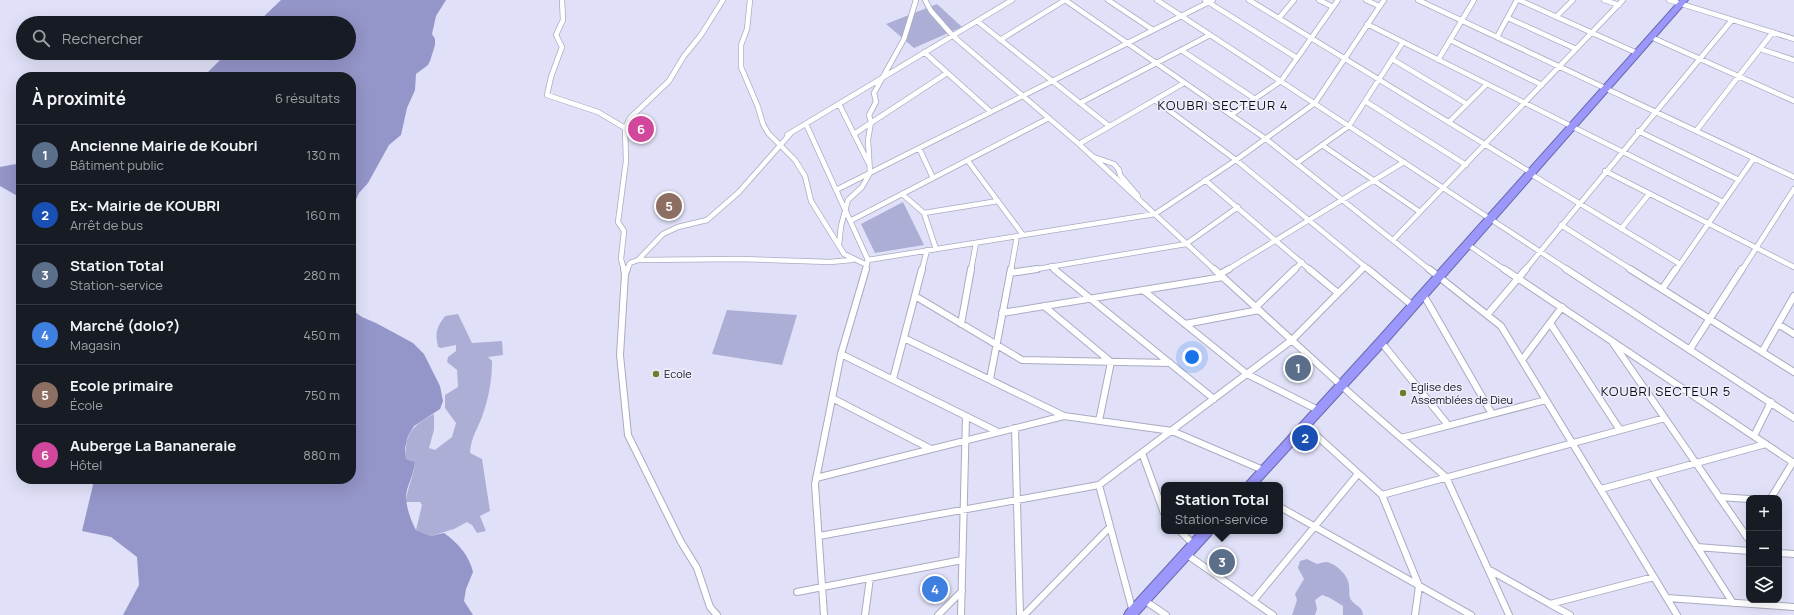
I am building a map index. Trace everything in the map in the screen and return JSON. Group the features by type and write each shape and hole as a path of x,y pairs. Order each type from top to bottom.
{"highway":[{"path":"1253,482 1381,342 1682,2"},
{"path":"1131,613 1204,534"}],"street":[{"path":"562,0 563,20 562,25 556,35 562,47 548,88 547,96 598,112 625,128"},
{"path":"718,615 710,607 697,568 681,542 644,472 628,435 620,355 625,274 621,259 624,231 618,222 626,161 625,128 630,118 669,81 684,56 701,35 723,0"},
{"path":"750,0 747,28 741,45 741,67 749,89 758,106 759,114 768,133 795,160 805,176 811,202 844,254 852,260"},
{"path":"839,245 848,200 862,187 872,172 868,140 871,122 869,115 876,102 874,93 904,40 916,0"},
{"path":"925,0 931,11 952,36 1079,144 1257,309 1446,477 1509,615"},
{"path":"625,274 630,264 638,260 663,234 678,227 707,220 739,192 755,172 781,146 789,133 1012,0"},
{"path":"1000,40 1065,0 1266,139 1488,314 1501,326 1677,615"},
{"path":"1108,0 1153,30"},
{"path":"1157,0 1794,418"},
{"path":"1250,0 1680,264"},
{"path":"1279,18 1294,0"},
{"path":"1319,0 1333,7"},
{"path":"1231,115 1281,81 1338,0"},
{"path":"1366,0 1379,6"},
{"path":"638,260 740,259 830,262 852,260 867,262 927,250 1155,214 1236,160 1315,103 1384,0"},
{"path":"1418,0 1794,177"},
{"path":"1438,60 1474,0"},
{"path":"1497,37 1518,0 1637,53"},
{"path":"1556,17 1573,0"},
{"path":"1604,0 1619,5"},
{"path":"1394,239 1624,0"},
{"path":"1669,0 1682,2 1732,20 1794,39"},
{"path":"836,190 1209,1 1297,58"},
{"path":"1508,18 1576,49"},
{"path":"1488,314 1654,111 1732,20"},
{"path":"977,21 1109,126"},
{"path":"1367,24 1621,152 1724,202"},
{"path":"1696,131 1773,32"},
{"path":"1080,104 1210,35"},
{"path":"1651,37 1794,101"},
{"path":"1450,40 1542,85"},
{"path":"1297,163 1349,126 1403,42"},
{"path":"1760,49 1794,60"},
{"path":"1181,50 1255,99"},
{"path":"924,52 991,112"},
{"path":"1392,59 1467,104"},
{"path":"854,134 947,73"},
{"path":"1079,144 1184,83"},
{"path":"1449,122 1487,84"},
{"path":"1155,100 1236,160 1412,306"},
{"path":"1365,101 1466,165"},
{"path":"839,104 870,164"},
{"path":"850,222 1049,118"},
{"path":"806,124 845,209 867,262 841,354 815,484 824,615"},
{"path":"1638,131 1739,180"},
{"path":"1322,145 1420,212"},
{"path":"918,148 934,178"},
{"path":"1093,157 1114,164 1119,170 1120,175 1133,189 1142,203"},
{"path":"1662,289 1754,158"},
{"path":"968,161 998,201 1020,236 1010,273 990,379"},
{"path":"1002,313 1221,276 1308,220 1404,162"},
{"path":"1605,171 1794,267"},
{"path":"1205,180 1338,293"},
{"path":"1690,349 1794,189"},
{"path":"902,194 924,213 936,249"},
{"path":"1621,229 1649,194"},
{"path":"924,213 998,201"},
{"path":"1010,273 1186,244 1238,208"},
{"path":"1561,225 1794,372"},
{"path":"961,324 976,243"},
{"path":"1467,244 1794,463 1773,495"},
{"path":"893,379 927,250"},
{"path":"1185,324 1257,309 1302,262"},
{"path":"1052,266 1214,399"},
{"path":"819,536 1099,485 1292,340 1365,266"},
{"path":"1143,290 1247,374 1318,410"},
{"path":"1423,294 1492,414"},
{"path":"915,296 1022,360 1170,363"},
{"path":"1762,352 1794,298"},
{"path":"1044,306 1111,362"},
{"path":"1522,360 1562,307"},
{"path":"1550,323 1620,430"},
{"path":"1778,324 1794,334"},
{"path":"904,338 1064,416 1172,431 1263,470"},
{"path":"1610,340 1746,536"},
{"path":"1381,342 1448,425"},
{"path":"841,354 998,432"},
{"path":"1099,421 1111,362"},
{"path":"832,398 931,449"},
{"path":"1402,438 1546,400"},
{"path":"1754,436 1771,402"},
{"path":"961,615 966,416"},
{"path":"816,478 1064,416"},
{"path":"1382,495 1665,418"},
{"path":"1305,426 1382,495 1419,586 1415,615"},
{"path":"1015,428 1020,615"},
{"path":"1601,489 1766,444"},
{"path":"1142,453 1161,505"},
{"path":"1253,601 1358,474"},
{"path":"1651,475 1733,603"},
{"path":"1099,485 1131,613"},
{"path":"1719,497 1746,499"},
{"path":"1283,509 1471,615"},
{"path":"1024,615 1110,527"},
{"path":"1182,534 1190,550 1253,601 1273,615"},
{"path":"1697,547 1746,551"},
{"path":"1782,553 1794,554"},
{"path":"796,592 962,560"},
{"path":"1488,569 1570,615"},
{"path":"1550,604 1654,577"},
{"path":"865,615 870,578"},
{"path":"938,615 962,591"},
{"path":"1667,598 1794,607"},
{"path":"1144,600 1166,615"}],"shaded area":[{"path":"281,0 446,0 436,16 432,34 435,39 435,45 430,61 428,65 416,74 415,90 407,108 401,135 389,145 368,183 359,193 356,199 356,72 208,72 220,60 356,60 356,16 264,16"},
{"path":"937,4 962,27 914,48 886,24"},
{"path":"16,164 16,195 0,186 0,167"},
{"path":"903,202 924,245 875,253 861,224"},
{"path":"727,310 797,315 782,365 712,354"},
{"path":"356,313 413,343 424,354 440,386 443,401 440,409 414,426 408,436 405,448 406,459 415,462 407,490 406,500 410,516 416,530 431,536 444,533 458,545 469,560 473,572 466,589 464,601 473,615 123,615 139,585 137,557 111,537 82,531 92,484 356,484"},
{"path":"458,314 472,343 502,341 503,355 488,357 492,361 490,388 483,414 472,442 470,453 482,459 490,511 480,516 486,531 477,533 472,525 467,522 454,529 431,536 416,530 422,505 420,502 406,502 415,462 406,459 406,450 408,437 411,431 420,422 434,414 434,430 429,448 435,450 452,437 456,423 445,408 445,395 458,387 457,370 447,362 448,357 456,351 456,345 441,348 438,347 437,334 438,328 445,316"},
{"path":"1307,559 1317,564 1325,562 1338,567 1347,578 1351,599 1360,608 1363,615 1343,615 1343,606 1322,595 1315,600 1317,609 1315,615 1292,615 1297,600 1295,594 1304,579 1298,568 1300,561"}],"place":[{"name":"Auberge La Bananeraie","path":"641,129"},
{"name":"Ecole primaire","path":"669,206"},
{"name":"Ancienne Mairie de Koubri","path":"1298,368"},
{"name":"Ecole","path":"656,374"},
{"name":"Eglise des Assemblées de Dieu","path":"1403,393"},
{"name":"Ex- Mairie de KOUBRI","path":"1305,438"},
{"name":"Station Total","path":"1222,562"},
{"name":"Marché (dolo?)","path":"935,589"}],"district":[{"name":"KOUBRI SECTEUR 4","path":"1223,105"},
{"name":"KOUBRI SECTEUR 5","path":"1666,391"}]}
